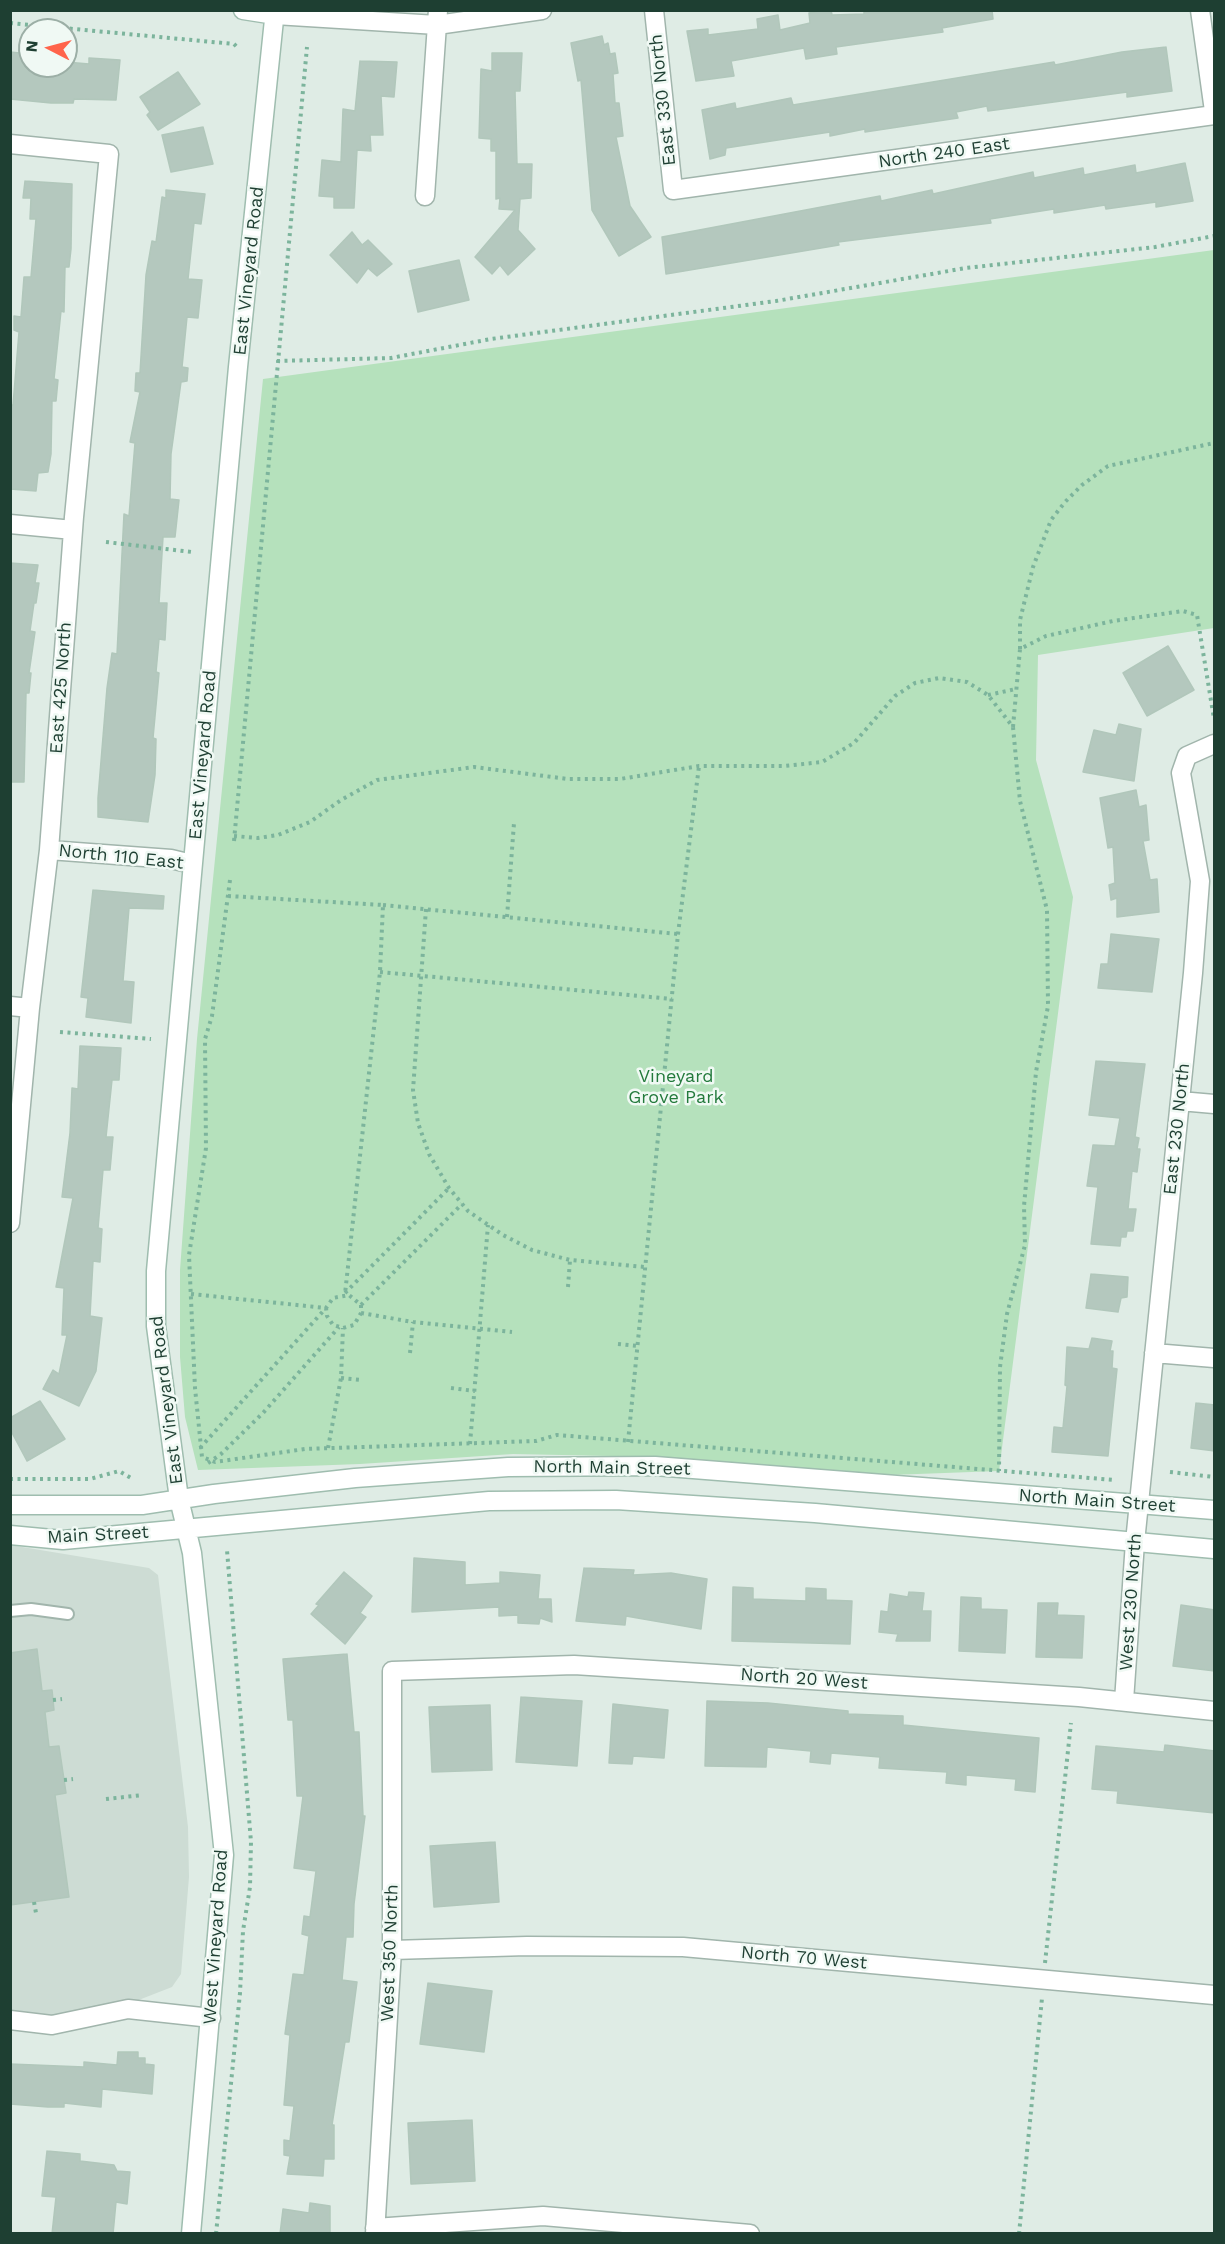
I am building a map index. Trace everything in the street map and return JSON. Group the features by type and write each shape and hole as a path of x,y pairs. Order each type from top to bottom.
{"street":[{"path":"243,10 437,18 542,10"},
{"name":"East 330 North","path":"654,10 673,190"},
{"path":"1200,10 1215,113"},
{"name":"East Vineyard Road","path":"179,1499 156,1326 156,1271 238,368 275,13"},
{"path":"425,196 437,18"},
{"name":"North 240 East","path":"673,190 1215,113"},
{"name":"East 425 North","path":"10,144 109,154 73,530 49,850 30,1008 10,1223"},
{"path":"10,524 73,530"},
{"name":"East 230 North","path":"1139,1503 1200,881 1181,773 1187,756 1215,744"},
{"name":"North 110 East","path":"49,850 171,859 192,864"},
{"path":"10,1006 30,1008"},
{"path":"1180,1101 1215,1104"},
{"path":"1154,1353 1215,1359"},
{"name":"North Main Street","path":"10,1505 142,1505 355,1478 508,1467 655,1466 997,1495 1215,1510"},
{"name":"West Vineyard Road","path":"179,1499 192,1553 224,1854 191,2234"},
{"name":"North Main Street","path":"185,1529 489,1501 616,1500 815,1513 1215,1549"},
{"name":"West 230 North","path":"1124,1701 1139,1503"},
{"name":"Main Street","path":"10,1536 63,1540 185,1529"},
{"name":"North 20 West","path":"392,1671 574,1665 1124,1701 1215,1711"},
{"name":"West 350 North","path":"375,2231 392,1950 392,1671"},
{"name":"North 70 West","path":"392,1950 527,1946 683,1947 1215,1995"},
{"path":"10,2020 52,2025 128,2009 211,2018"},
{"path":"375,2231 543,2216 750,2234"}],"lane":[{"path":"10,1611 31,1609 68,1614"}],"path":[{"path":"10,23 234,44 239,49"},
{"path":"307,47 234,839 278,835 310,822 341,800 377,780 474,767 568,779 620,779 699,766 784,766 822,762 854,743 895,696 915,683 939,678 967,682 988,695 1013,728"},
{"path":"277,361 391,358 491,339 776,301 966,268 1155,247 1215,236"},
{"path":"999,1471 1000,1367 1007,1314 1025,1245 1024,1206 1036,1072 1048,1006 1047,910 1020,801 1013,728 1020,649 1020,620 1033,567 1051,520 1082,485 1108,466 1130,459 1215,443"},
{"path":"106,542 192,552"},
{"path":"1020,649 1046,636 1113,621 1183,611 1197,615 1215,719"},
{"path":"988,695 1016,689"},
{"path":"628,1442 678,934 699,766"},
{"path":"507,917 514,823"},
{"path":"230,880 212,1016 205,1039 206,1148 189,1255 202,1457 212,1462 263,1413 341,1328 354,1325 361,1313 361,1305 462,1204"},
{"path":"228,897 383,905 678,934"},
{"path":"345,1294 380,972 383,905"},
{"path":"426,909 413,1090 429,1154 449,1188 462,1204 503,1236 532,1250 570,1260 645,1267"},
{"path":"380,972 672,999"},
{"path":"60,1032 151,1039"},
{"path":"200,1448 333,1298 345,1294 449,1188"},
{"path":"470,1444 488,1224"},
{"path":"568,1287 570,1260"},
{"path":"191,1294 326,1308"},
{"path":"345,1294 361,1305"},
{"path":"326,1308 330,1321 341,1328"},
{"path":"361,1313 413,1322 512,1332"},
{"path":"410,1353 413,1322"},
{"path":"328,1448 341,1378 341,1328"},
{"path":"618,1344 638,1346"},
{"path":"341,1378 361,1380"},
{"path":"451,1388 475,1391"},
{"path":"10,1479 90,1479 119,1471 131,1478"},
{"path":"1170,1472 1215,1477"},
{"path":"53,1700 62,1699"},
{"path":"1019,2234 1071,1722"},
{"path":"64,1780 73,1779"},
{"path":"106,1799 143,1795"},
{"path":"34,1902 36,1913"}],"shaded area":[{"path":"10,1545 149,1568 158,1575 188,1827 189,1877 181,1974 172,1987 108,2012 11,2020"}],"green space":[{"name":"Vineyard Grove Park","path":"1214,250 1214,628 1038,655 1036,760 1073,897 999,1471 890,1475 659,1457 513,1454 360,1464 198,1470 185,1417 180,1357 180,1270 197,1039 263,379"}],"building":[{"path":"831,10 832,15 864,14 864,10 992,10 993,19 942,28 943,32 836,47 837,54 806,59 804,48 731,61 734,76 696,81 687,31 708,29 708,35 758,29 757,19 778,15 780,30 810,23 809,13"},
{"path":"602,36 604,45 608,43 610,54 615,53 618,73 613,74 615,103 619,103 623,136 616,137 630,206 651,237 619,256 592,210 581,80 578,81 571,43"},
{"path":"1166,47 1172,91 1127,97 1127,92 988,111 987,106 956,112 958,118 865,132 865,129 830,136 830,132 726,148 725,155 710,159 702,110 735,103 736,109 791,98 793,105 1054,62 1055,65 1122,52"},
{"path":"10,52 18,53 18,78 78,78 78,63 89,64 89,58 120,60 116,100 74,99 73,103 51,103 10,99"},
{"path":"492,53 522,53 520,91 515,91 517,164 532,164 531,198 520,199 518,230 535,249 508,275 500,265 492,274 475,257 515,210 499,209 500,198 496,199 496,151 491,151 491,139 479,138 481,69 492,71"},
{"path":"360,61 397,62 394,97 381,96 383,135 370,135 371,151 357,150 354,208 334,208 334,197 319,196 322,160 341,162 343,109 355,111"},
{"path":"178,72 200,104 158,130 147,115 150,112 140,97"},
{"path":"203,127 213,164 171,172 162,135"},
{"path":"1185,163 1193,201 1156,207 1156,202 1106,209 1105,205 1054,213 1054,209 990,219 991,223 838,242 839,245 666,274 662,237 880,196 881,201 932,190 933,194 1033,172 1034,178 1083,168 1084,175 1135,165 1136,173"},
{"path":"25,181 72,184 71,249 69,267 65,267 64,312 61,311 54,379 58,380 56,401 52,401 51,454 48,472 38,473 36,491 10,489 10,405 13,405 19,332 14,330 14,316 21,317 24,277 31,277 36,219 30,219 31,198 23,198"},
{"path":"166,190 205,194 201,224 194,223 188,279 202,280 198,318 187,317 182,367 188,368 187,381 181,382 171,454 170,499 179,500 175,537 163,537 159,603 167,603 165,640 159,639 156,672 159,673 153,738 156,739 155,775 148,822 98,817 98,798 107,688 112,653 117,654 124,514 129,516 135,443 130,442 140,392 135,391 136,373 140,373 146,275 152,241 156,242 162,197 166,198"},
{"path":"352,232 362,245 368,240 392,264 377,276 368,268 357,283 330,255"},
{"path":"459,260 469,300 418,312 409,271"},
{"path":"10,563 38,565 35,583 39,583 30,631 35,632 29,673 31,673 29,693 26,693 24,782 10,782"},
{"path":"1168,646 1194,690 1147,716 1123,673"},
{"path":"1119,724 1141,729 1134,781 1083,772 1094,730 1116,735"},
{"path":"1136,790 1139,807 1146,805 1149,840 1143,841 1150,880 1157,879 1159,912 1117,917 1117,898 1111,900 1109,885 1115,883 1113,847 1108,848 1100,798"},
{"path":"93,890 164,896 163,909 129,908 123,981 134,982 131,1023 86,1017 88,998 81,997"},
{"path":"1111,934 1159,939 1152,992 1098,988 1101,964 1108,964"},
{"path":"80,1046 121,1048 119,1080 112,1080 106,1137 113,1137 110,1170 103,1170 98,1228 102,1229 100,1262 93,1261 90,1316 102,1318 96,1371 79,1406 43,1389 53,1370 59,1374 67,1335 62,1335 64,1288 56,1287 73,1198 62,1197 70,1133 72,1088 78,1089"},
{"path":"1096,1061 1145,1064 1135,1137 1139,1138 1137,1149 1140,1149 1137,1172 1132,1171 1128,1209 1136,1209 1133,1231 1127,1231 1126,1237 1121,1237 1120,1246 1091,1244 1098,1187 1087,1186 1093,1145 1115,1146 1120,1118 1089,1115"},
{"path":"1091,1274 1128,1277 1127,1297 1121,1298 1118,1312 1086,1308"},
{"path":"1092,1338 1112,1341 1110,1351 1113,1351 1112,1368 1117,1369 1108,1456 1052,1452 1054,1427 1063,1428 1067,1386 1065,1385 1067,1347 1089,1349"},
{"path":"40,1401 65,1439 27,1461 10,1429 10,1418"},
{"path":"1196,1403 1215,1405 1215,1451 1191,1448"},
{"path":"414,1558 465,1562 465,1585 500,1583 500,1572 540,1575 538,1599 551,1599 552,1622 540,1618 539,1624 518,1623 518,1615 499,1616 499,1607 412,1612"},
{"path":"584,1568 634,1570 633,1575 671,1573 707,1579 701,1629 626,1616 625,1625 576,1621"},
{"path":"344,1572 372,1596 360,1613 366,1617 345,1644 311,1614 319,1605 316,1604"},
{"path":"733,1587 753,1588 753,1599 806,1601 806,1588 826,1589 826,1600 852,1601 850,1644 732,1641"},
{"path":"909,1592 924,1593 922,1611 931,1611 930,1641 896,1641 898,1634 879,1632 881,1611 888,1612 890,1594 908,1597"},
{"path":"961,1597 981,1598 981,1609 1007,1610 1005,1653 959,1651"},
{"path":"1038,1603 1058,1603 1057,1615 1084,1616 1082,1658 1036,1657"},
{"path":"1181,1605 1215,1610 1215,1671 1173,1666"},
{"path":"37,1649 42,1691 52,1690 54,1710 45,1712 49,1747 59,1746 66,1793 55,1795 69,1897 10,1905 10,1653"},
{"path":"347,1654 354,1732 359,1732 363,1816 365,1816 354,1904 353,1937 346,1937 342,1980 357,1982 349,2042 345,2042 332,2125 334,2125 334,2159 324,2159 323,2176 287,2174 290,2156 284,2155 284,2140 290,2141 294,2106 284,2105 290,2035 285,2034 293,1974 304,1975 309,1936 302,1934 304,1916 310,1917 316,1871 294,1868 303,1796 297,1796 293,1720 288,1720 283,1659"},
{"path":"521,1697 582,1701 577,1766 516,1762"},
{"path":"707,1701 768,1703 848,1711 848,1714 903,1716 903,1725 1039,1738 1035,1792 1015,1790 1016,1779 966,1775 966,1785 946,1783 947,1772 879,1768 880,1757 831,1753 830,1764 810,1762 811,1751 767,1747 766,1767 705,1766"},
{"path":"613,1704 668,1710 664,1758 633,1756 632,1764 609,1763"},
{"path":"490,1705 492,1770 432,1772 429,1707"},
{"path":"1165,1745 1215,1751 1215,1813 1117,1803 1118,1791 1092,1789 1096,1746 1164,1752"},
{"path":"495,1842 499,1902 434,1907 430,1846"},
{"path":"428,1983 492,1991 484,2052 420,2044"},
{"path":"118,2052 138,2052 138,2058 145,2058 145,2064 154,2065 152,2094 102,2089 101,2107 64,2103 64,2107 10,2104 10,2064 84,2067 84,2062 117,2065"},
{"path":"472,2120 475,2181 411,2184 408,2123"},
{"path":"47,2151 80,2154 80,2161 114,2165 117,2171 130,2172 127,2204 116,2202 113,2234 52,2234 56,2197 42,2196"},
{"path":"310,2203 330,2206 330,2234 280,2234 283,2209 309,2213"}]}
